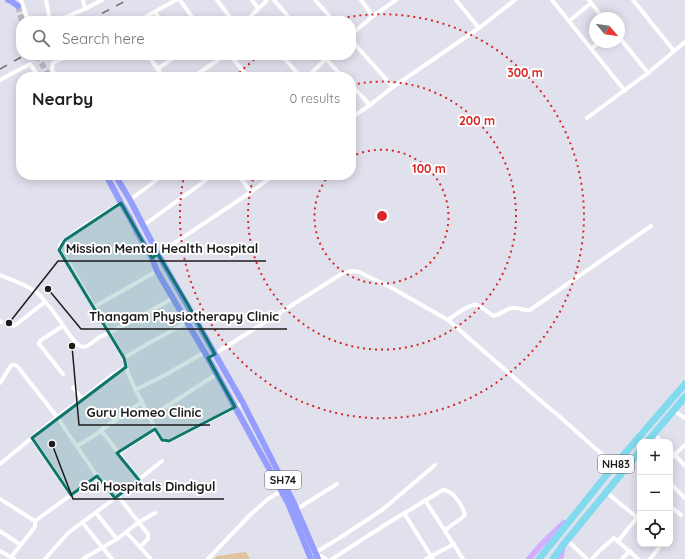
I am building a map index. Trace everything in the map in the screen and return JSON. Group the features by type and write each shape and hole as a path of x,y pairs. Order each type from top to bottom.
{"highway":[{"name":"NH83","path":"539,559 613,467 685,384"},
{"path":"650,439 685,397"},
{"name":"NH83","path":"553,559 565,542 637,455"}],"main road":[{"path":"8,0 18,6 16,0"},
{"name":"SH74","path":"108,180 152,258 157,271 205,352 288,503 314,557"},
{"name":"SH74","path":"118,180 144,225 158,254 244,403 297,509 314,557"}],"street":[{"path":"21,0 26,16"},
{"path":"46,0 49,16"},
{"path":"83,0 85,9"},
{"path":"68,16 102,0"},
{"path":"147,16 176,0"},
{"path":"180,0 191,16"},
{"path":"217,0 229,16"},
{"path":"252,0 258,8"},
{"path":"251,16 267,0"},
{"path":"274,0 288,16"},
{"path":"314,0 329,16"},
{"path":"361,0 373,16"},
{"path":"356,31 373,16 396,0"},
{"path":"456,0 478,28"},
{"path":"356,114 516,0"},
{"path":"552,0 624,91"},
{"path":"633,0 674,51"},
{"path":"569,21 590,1 598,12"},
{"path":"155,12 158,16"},
{"path":"587,118 648,73 685,42"},
{"path":"625,44 648,73"},
{"path":"356,46 393,87"},
{"path":"53,72 53,63 59,60"},
{"path":"151,60 159,72"},
{"path":"157,69 170,60"},
{"path":"200,72 218,60"},
{"path":"234,60 243,72"},
{"path":"286,60 296,72"},
{"path":"311,72 321,60"},
{"path":"327,60 339,72"},
{"path":"0,80 30,64 36,72"},
{"path":"356,90 370,104"},
{"path":"130,200 156,180"},
{"path":"144,225 206,180"},
{"path":"242,180 251,192"},
{"path":"152,258 267,180"},
{"path":"121,203 65,240 60,245 59,250 72,267 124,358 135,390 155,429 162,440 169,441 244,403"},
{"path":"448,320 474,305 477,305 493,316 498,316 510,308 527,311 530,310 651,226"},
{"path":"94,307 157,271"},
{"path":"208,358 343,273 353,271 392,288 448,320 605,457"},
{"path":"0,275 22,284 36,292 72,338 82,347 110,334 173,298"},
{"path":"14,326 45,302"},
{"path":"124,358 195,318"},
{"path":"63,374 39,343 41,340 64,326"},
{"path":"135,390 167,374 205,352"},
{"path":"0,383 12,365 18,367 57,417 97,476 148,534 148,539 140,547"},
{"path":"0,464 57,417 112,375 126,367"},
{"path":"150,417 217,374"},
{"path":"73,387 82,399"},
{"path":"77,446 100,432 142,402"},
{"path":"674,411 685,418"},
{"path":"118,452 155,429"},
{"path":"101,430 139,480"},
{"path":"654,434 659,439"},
{"path":"32,438 71,495"},
{"path":"685,445 675,455 685,466"},
{"path":"45,559 68,533 117,497 162,461"},
{"path":"314,557 382,510 435,465"},
{"path":"34,521 97,476"},
{"path":"297,509 337,484"},
{"path":"673,486 685,498"},
{"path":"332,559 442,490 450,492 464,511 464,515 445,530"},
{"path":"208,559 250,515 268,499 281,491"},
{"path":"606,492 637,518"},
{"path":"0,499 34,521 35,527 12,558 0,551"},
{"path":"425,500 463,559"},
{"path":"529,559 542,544 582,506"},
{"path":"673,508 681,515"},
{"path":"96,513 117,539"},
{"path":"83,559 117,539 139,522 155,513"},
{"path":"404,513 432,558"},
{"path":"618,541 637,520"},
{"path":"82,522 112,559"},
{"path":"0,531 21,545"},
{"path":"126,532 151,559"},
{"path":"592,559 613,538 615,538 638,559"},
{"path":"560,559 565,542 587,559"},
{"path":"426,559 432,558 454,544"},
{"path":"650,559 660,547"},
{"path":"622,559 630,551"},
{"path":"314,557 321,556 326,559"}],"highlighted area":[{"path":"121,203 152,258 158,254 187,303 215,354 208,358 235,407 169,441 162,440 155,429 117,453 139,480 115,498 97,476 71,495 32,438 126,367 124,358 59,250 65,240"}],"shaded area":[{"path":"246,552 250,559 214,559 217,556"}],"tunnel":[{"path":"18,6 21,16"},
{"path":"40,60 46,72"}],"railway":[{"path":"97,16 127,0"},
{"path":"0,69 16,60"}],"place":[{"name":"Thangam Physiotherapy Clinic","path":"48,289"},
{"name":"Mission Mental Health Hospital","path":"9,323"},
{"name":"Guru Homeo Clinic","path":"72,346"},
{"name":"Sai Hospitals Dindigul","path":"52,444"}]}
